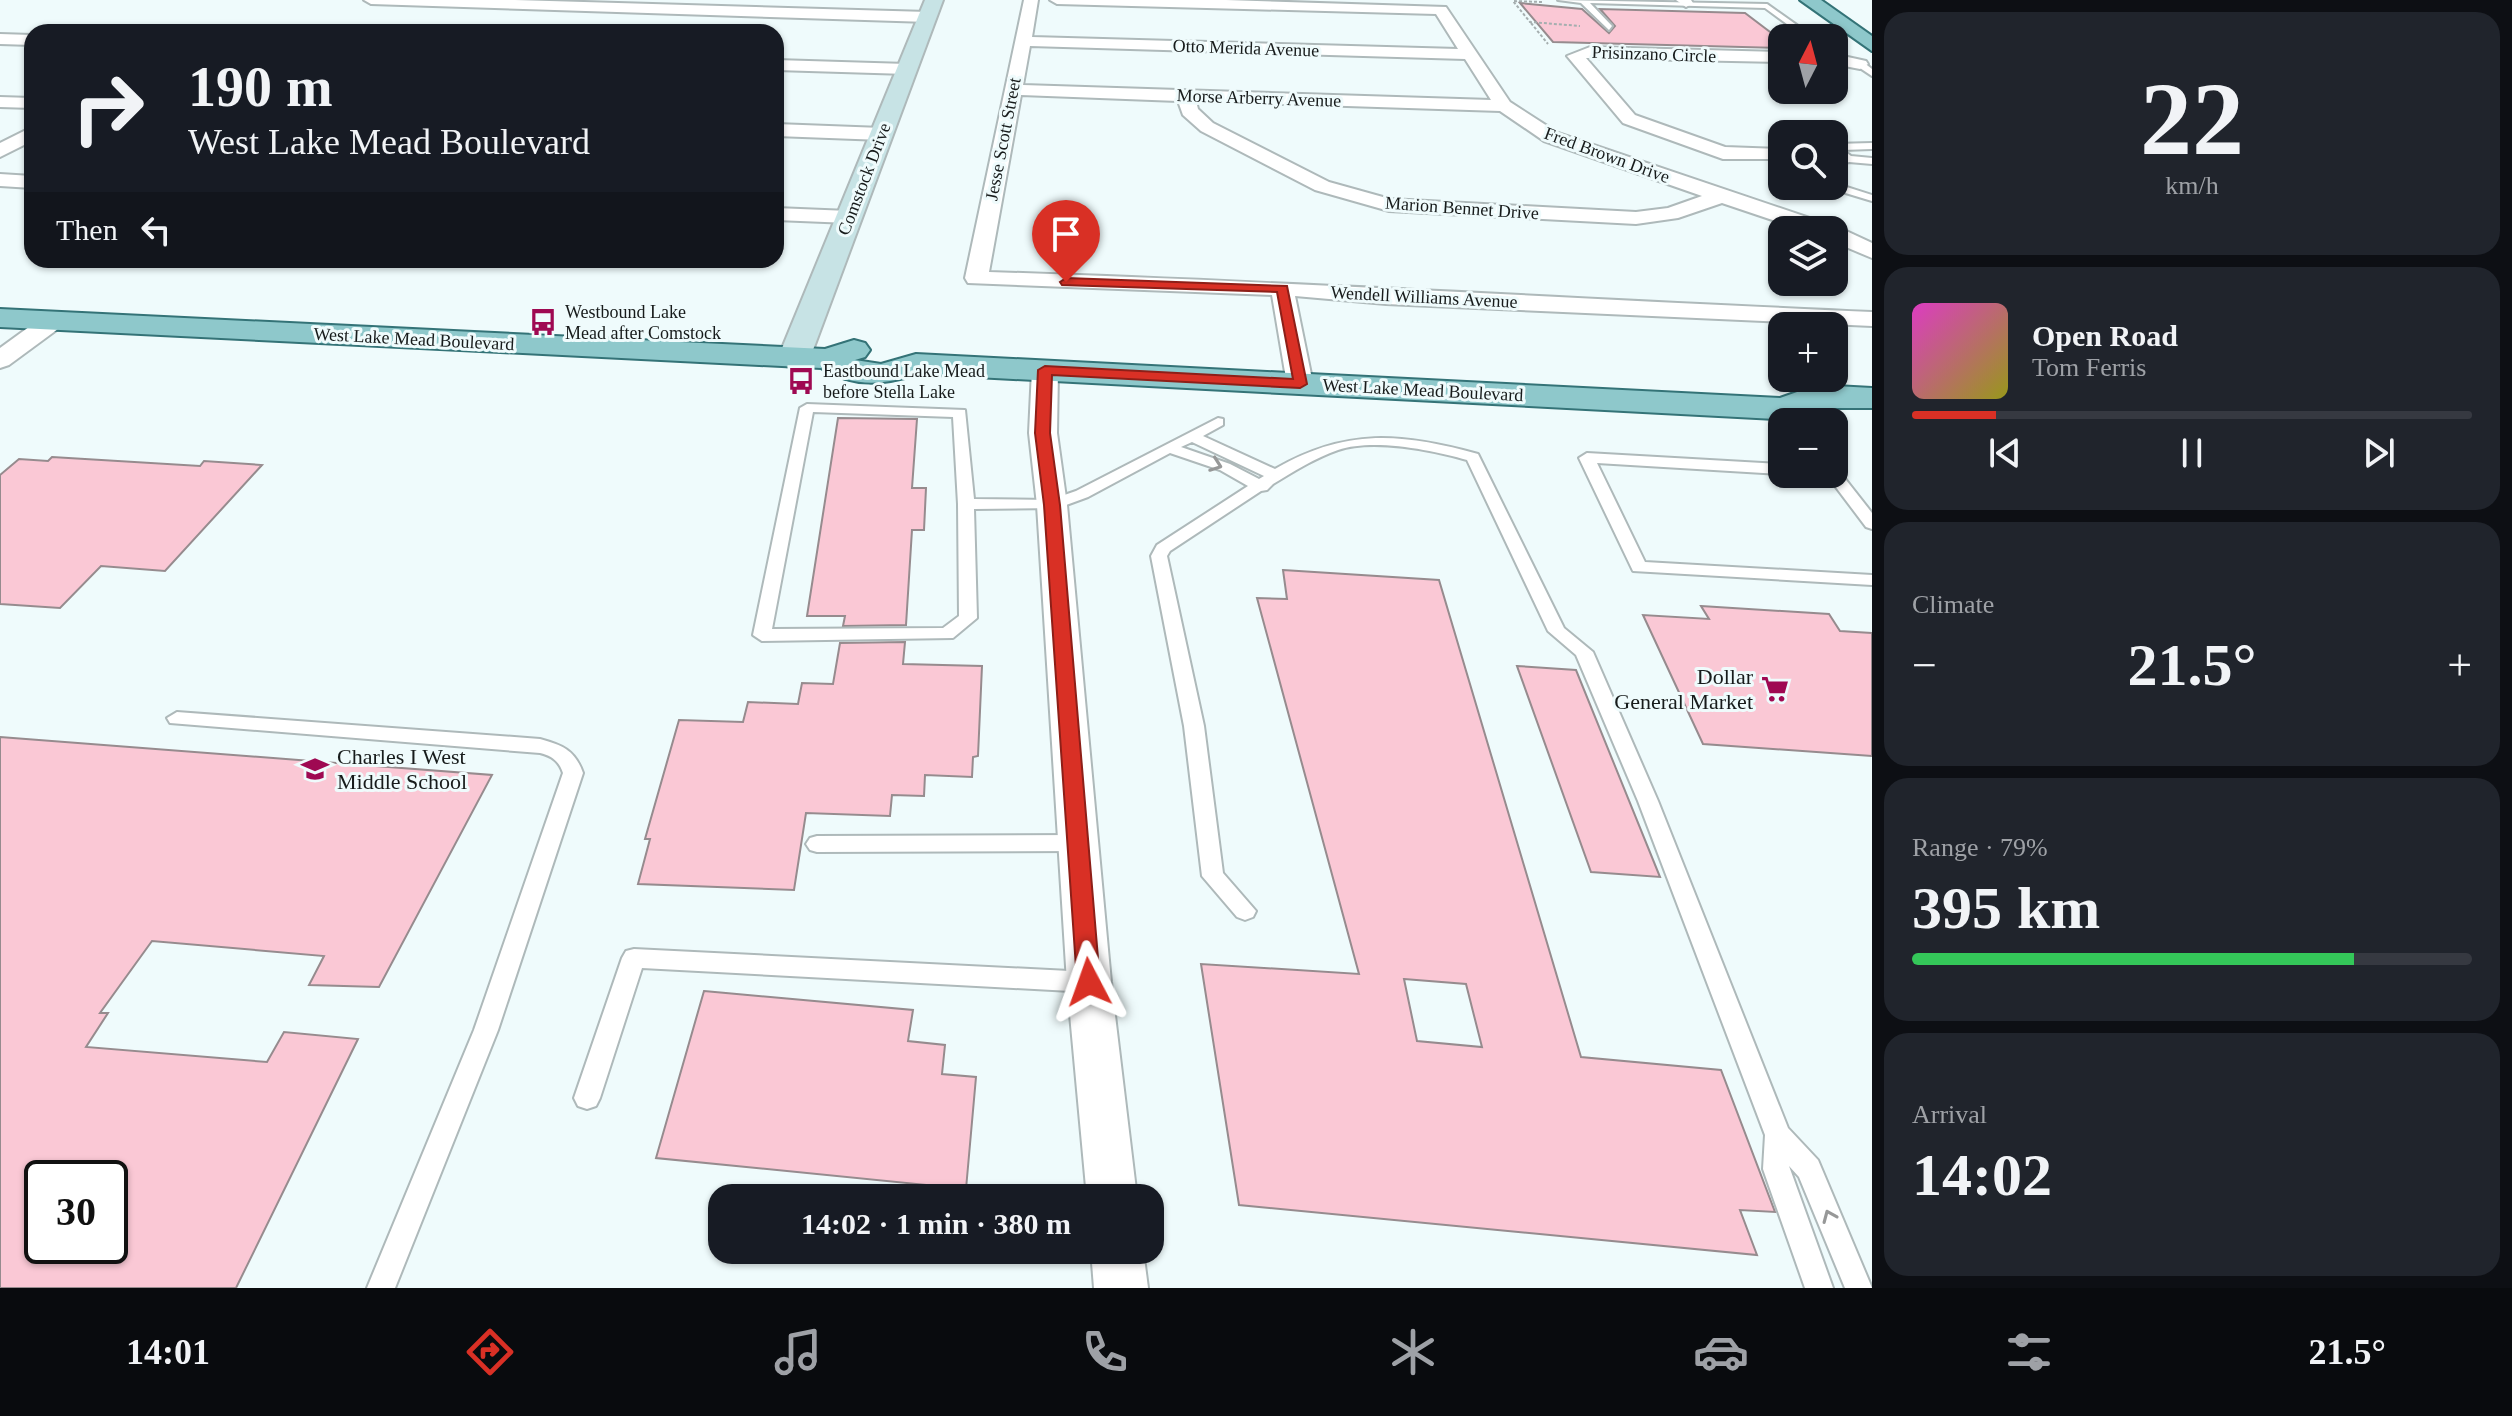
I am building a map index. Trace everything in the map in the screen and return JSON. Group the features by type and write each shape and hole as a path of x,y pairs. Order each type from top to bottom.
{"main road":[{"path":"1809,0 1872,45"},
{"path":"1841,0 1872,21"},
{"name":"West Lake Mead Boulevard","path":"0,318 828,359 852,374 882,375 916,364 1300,384 1768,415"},
{"name":"West Lake Mead Boulevard","path":"1800,408 1817,395 1872,398"},
{"path":"1848,425 1872,428"}],"street":[{"path":"371,0 931,9"},
{"name":"Jesse Scott Street","path":"976,278 1031,0"},
{"path":"1057,0 1333,4"},
{"name":"Fred Brown Drive","path":"1333,4 1441,10 1504,106 1551,137 1781,216"},
{"name":"Comstock Drive","path":"794,358 931,9"},
{"path":"0,39 24,40"},
{"name":"Otto Merida Avenue","path":"1023,41 1470,54"},
{"name":"Prisinzano Circle","path":"1768,57 1590,52 1575,56 1629,119 1723,153 1768,151"},
{"path":"784,65 907,69"},
{"name":"Morse Arberry Avenue","path":"1013,90 1504,106"},
{"name":"Marion Bennet Drive","path":"1186,96 1189,111 1207,127 1322,186 1389,205 1432,210 1636,218 1671,214 1722,196"},
{"path":"0,102 24,103"},
{"path":"784,130 882,134"},
{"path":"0,151 24,138"},
{"path":"0,180 24,182"},
{"path":"784,214 849,217"},
{"path":"1848,240 1872,251"},
{"name":"Wendell Williams Avenue","path":"976,278 1282,288 1386,297 1872,319"},
{"path":"1282,288 1300,384"},
{"path":"0,360 53,321"},
{"path":"1045,370 1043,433 1052,505 1089,982 1111,1184"},
{"path":"1118,1264 1121,1288"}],"lane":[{"path":"1562,0 1767,6 1792,24"},
{"path":"1583,1 1609,28"},
{"path":"1848,150 1872,149"},
{"path":"1848,154 1872,161"},
{"path":"1848,191 1872,198"},
{"path":"807,408 960,413 966,504 968,618 947,634 762,635 807,408"},
{"path":"966,504 1052,505 1082,494 1218,422"},
{"path":"1192,436 1270,482"},
{"path":"1245,911 1213,876 1194,726 1159,556 1163,548 1334,446 1355,443 1443,449 1473,457 1557,631 1584,652 1648,801 1778,1135 1809,1169 1859,1288"},
{"path":"1168,448 1270,482"},
{"path":"1768,468 1587,458 1639,567 1872,580"},
{"path":"1845,488 1872,524"},
{"path":"177,718 540,746 561,751 569,760 573,773 486,1030 381,1288"},
{"path":"817,844 1078,843"},
{"path":"587,1098 634,958 1089,982"},
{"path":"1778,1135 1776,1169 1819,1288"}],"path":[{"path":"1530,22 1548,44"}],"building":[{"path":"1520,3 1582,9 1609,33 1615,26 1600,9 1745,13 1768,30 1768,48 1553,42"},
{"path":"838,418 917,419 912,488 926,488 924,530 912,530 906,625 843,626 845,616 807,616"},
{"path":"52,457 200,466 204,461 262,465 165,571 101,566 60,608 0,604 0,475 19,459 48,461"},
{"path":"1283,570 1439,580 1581,1057 1721,1070 1775,1212 1740,1210 1757,1255 1239,1205 1201,964 1359,974 1257,598 1287,599","holes":["1404,979 1466,984 1482,1047 1417,1041"]},
{"name":"Dollar General Market","path":"1701,606 1829,614 1840,631 1872,633 1872,756 1703,744 1643,615 1709,619"},
{"path":"905,642 903,664 982,666 978,756 973,757 972,777 925,775 924,796 892,795 890,816 806,813 794,890 638,884 650,839 645,839 679,720 743,722 748,702 798,704 802,683 833,684 840,643"},
{"path":"1517,666 1576,670 1660,877 1591,872"},
{"path":"0,737 492,775 379,987 309,985 324,956 152,941 100,1013 108,1013 86,1047 267,1062 284,1032 358,1039 236,1288 0,1288"},
{"path":"704,991 913,1010 908,1041 945,1045 942,1074 976,1077 966,1184 916,1184 656,1158"}],"place":[{"name":"Westbound Lake Mead after Comstock","path":"543,322"},
{"name":"Eastbound Lake Mead before Stella Lake","path":"801,381"},
{"name":"Dollar General Market","path":"1775,689"},
{"name":"Charles I West Middle School","path":"315,769"}],"route":[{"path":"1066,282 1186,288 1282,288 1300,384 1045,370 1043,433 1052,505 1089,982"}]}
